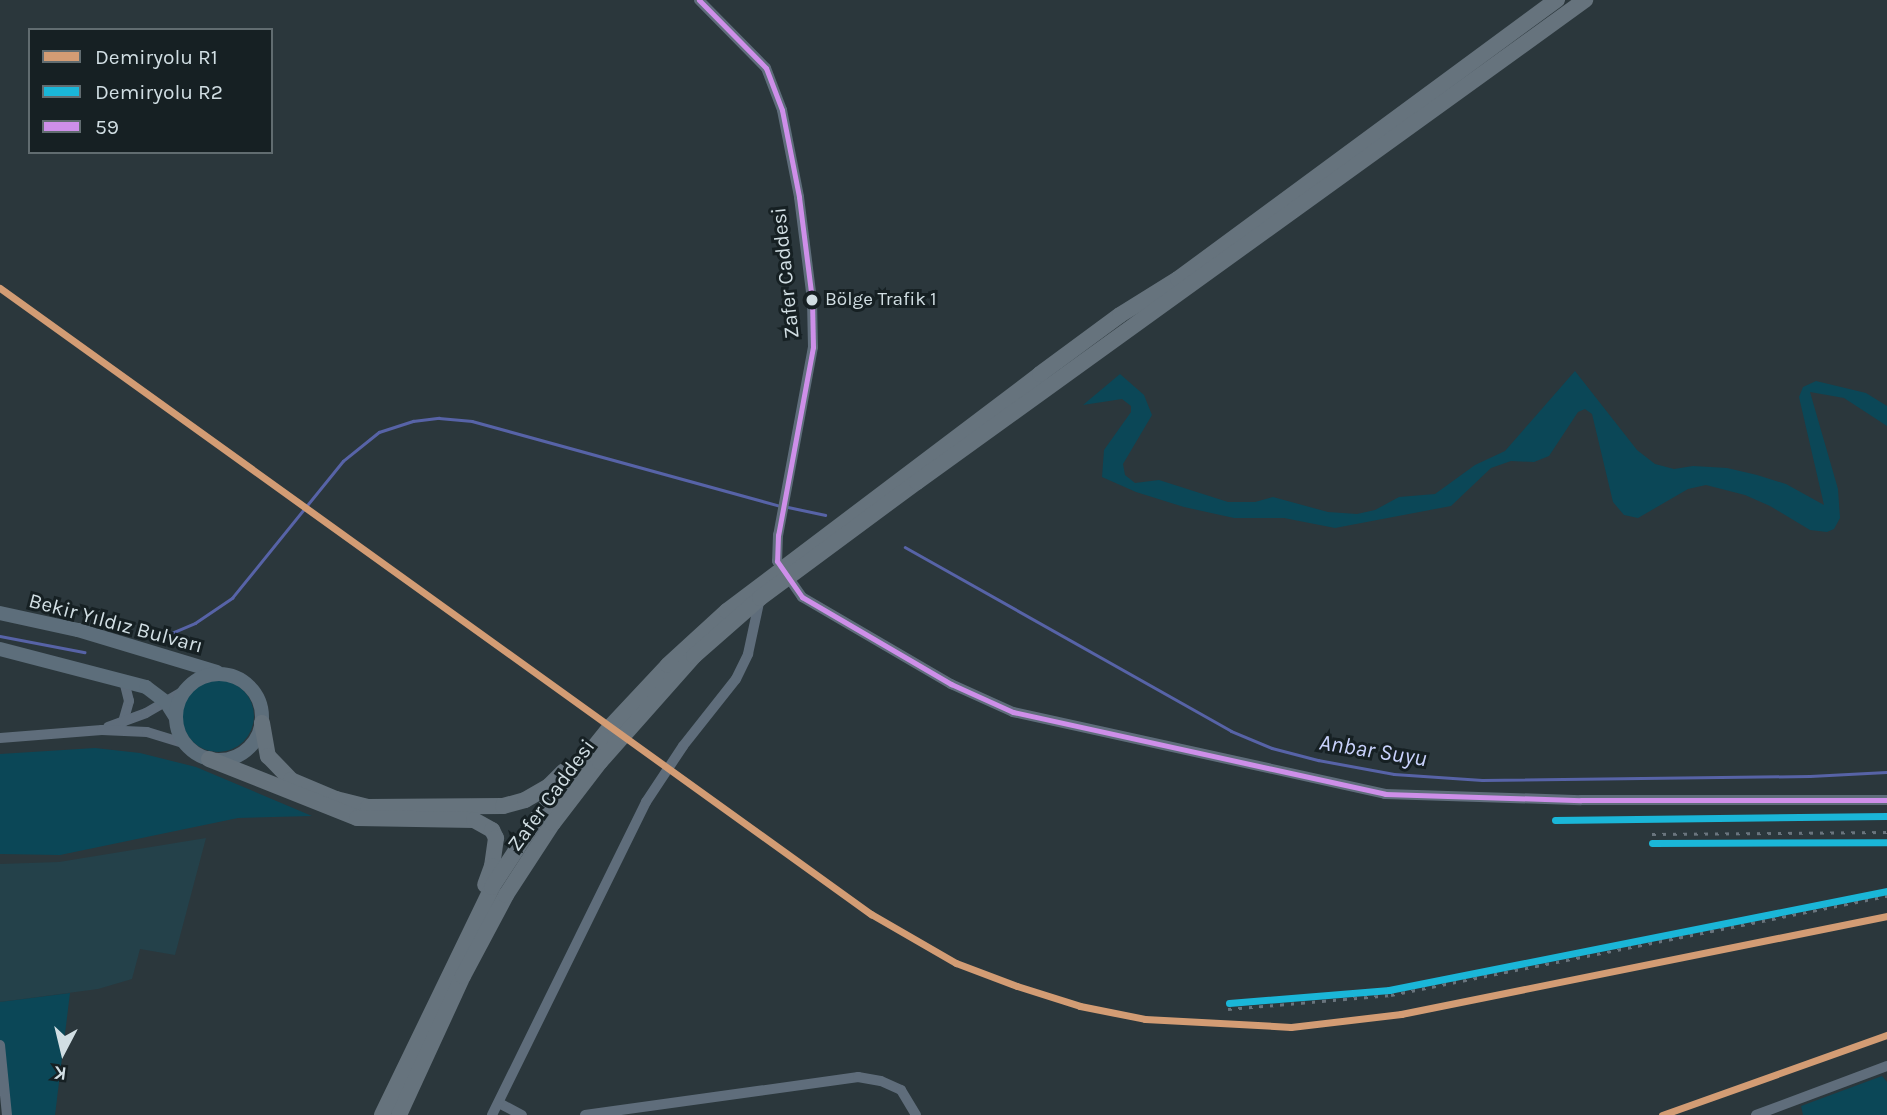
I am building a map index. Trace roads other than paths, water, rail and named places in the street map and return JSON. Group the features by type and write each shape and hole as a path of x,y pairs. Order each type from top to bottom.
{"highway":[{"path":"874,507 1070,352 1178,279 1557,0"},
{"path":"874,507 1585,0"},
{"name":"Zafer Caddesi","path":"382,1115 492,887 538,817 583,760 668,665 727,611 784,575 874,507"},
{"name":"Zafer Caddesi","path":"399,1115 463,976 500,906 553,823 656,696 694,656 784,575"},
{"path":"262,723 268,756 291,780 336,799 368,807 503,806 525,800 548,786 573,762 583,760"},
{"path":"209,759 349,816 392,820 474,820 492,830 496,838 492,866 456,957"}],"main road":[{"name":"Bekir Yıldız Bulvarı","path":"0,613 78,630 222,674"},
{"path":"0,649 124,681 156,693 166,702 176,718 186,744 209,759 224,760 244,752 254,742 262,723 262,709 253,689 242,680 222,674 201,678 184,691 176,718"}],"street":[{"name":"Zafer Caddesi","path":"699,0 766,68 782,110 799,197 812,300 813,347 782,514 777,561 784,575"},
{"path":"784,575 802,597 982,701 1013,712 1321,781 1385,794 1435,797 1887,800"},
{"path":"492,1115 646,802 683,746 736,679 748,654 760,598"},
{"path":"123,722 129,701 124,681"},
{"path":"102,730 166,702 184,691"},
{"path":"0,738 102,730 147,733 186,744"},
{"path":"0,1045 7,1115"},
{"path":"1756,1115 1887,1066"},
{"path":"585,1115 858,1077 881,1081 901,1090 916,1115"},
{"path":"499,1103 522,1115"}],"waterway":[{"path":"160,638 195,623 232,598 343,461 379,432 413,421 439,418 472,421 781,506"},
{"path":"788,507 825,515"},
{"name":"Anbar Suyu","path":"905,547 1231,731 1272,748 1318,760 1394,774 1482,780 1810,776 1887,772"},
{"path":"0,636 84,652"}],"railway":[{"path":"1555,820 1887,816"},
{"path":"1652,834 1887,832"},
{"path":"1228,1009 1391,995 1887,896"},
{"path":"1662,1115 1887,1035"}],"rail line":[{"name":"R1","path":"0,288 871,914 956,963 1017,986 1080,1006 1145,1019 1291,1027 1401,1014 1887,916"},
{"name":"R2","path":"1555,820 1887,816"},
{"name":"R2","path":"1652,843 1887,842"},
{"name":"R2","path":"1229,1003 1389,990 1887,891"},
{"name":"R1","path":"1662,1115 1887,1035"}],"place":[{"name":"Bölge Trafik 1","path":"812,300"}]}
